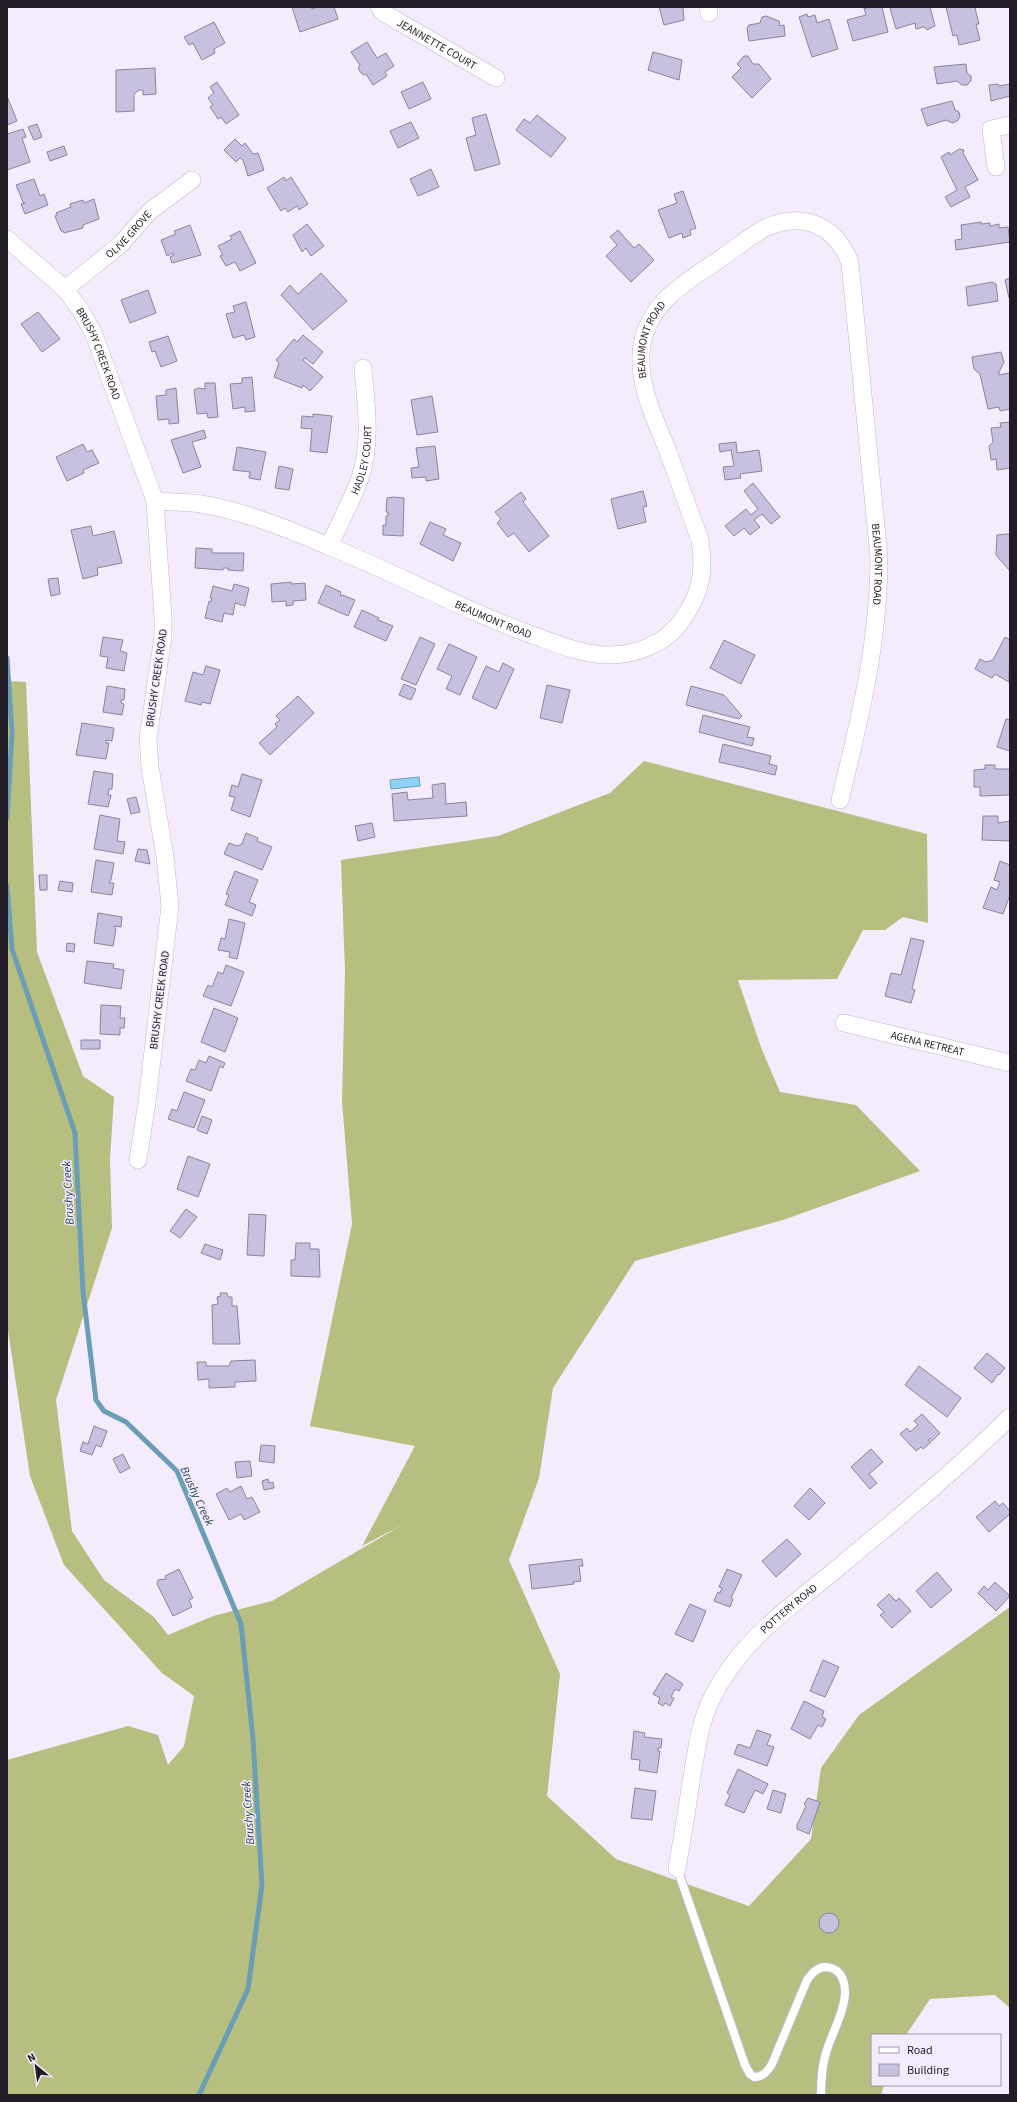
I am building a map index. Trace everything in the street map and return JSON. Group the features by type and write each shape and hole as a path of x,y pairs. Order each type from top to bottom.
{"street":[{"name":"JEANNETTE COURT","path":"379,7 384,13 416,33 496,78"},
{"path":"996,167 991,129 1010,125"},
{"name":"OLIVE GROVE","path":"65,289 120,245 150,211 192,180"},
{"name":"BEAUMONT ROAD","path":"155,501 200,504 244,515 329,546 496,622 585,652 607,655 629,653 651,646 665,638 677,627 696,597 702,579 703,560 700,540 642,380 642,346 646,327 656,310 668,295 764,229 788,222 803,221 818,225 830,232 839,241 850,263 879,557 879,590 874,640 865,698 840,800"},
{"name":"BRUSHY CREEK ROAD","path":"7,239 65,289 79,308 93,332 155,501 163,630 149,722 149,753 166,857 170,906 147,1102 138,1160"},
{"name":"HADLEY COURT","path":"329,546 360,478 365,458 367,424 363,368"},
{"name":"AGENA RETREAT","path":"844,1023 1010,1063"},
{"name":"POTTERY ROAD","path":"677,1868 697,1744 704,1719 717,1689 735,1662 767,1625 836,1570 963,1462 1010,1417"}],"lane":[{"path":"677,1868 745,2065 754,2078 760,2077 767,2072 772,2064 807,1980 812,1973 819,1968 832,1968 838,1972 842,1978 844,1997 826,2052 821,2095"}],"green space":[{"path":"7,681 26,682 37,952 83,1076 114,1097 110,1159 112,1228 56,1400 72,1531 104,1580 154,1617 168,1635 213,1616 272,1601 402,1525 362,1546 415,1446 310,1426 352,1224 342,1101 345,972 341,860 498,836 610,793 644,761 927,834 928,923 903,917 885,930 863,930 837,979 738,980 762,1050 780,1092 856,1105 920,1171 783,1220 635,1261 553,1388 539,1478 509,1560 560,1674 547,1796 616,1859 749,1906 811,1839 821,1768 859,1715 1010,1607 1010,2008 995,1995 930,1999 907,2034 871,2034 871,2086 884,2086 881,2095 7,2095 7,1760 128,1726 158,1735 168,1765 184,1746 194,1696 162,1673 64,1565 30,1476 7,1324"}],"water":[{"path":"419,777 420,786 391,789 390,780"}],"building":[{"path":"292,7 311,7 312,9 318,7 334,7 338,19 300,32"},
{"path":"659,7 685,7 683,8 684,20 664,25"},
{"path":"882,7 888,32 853,41 847,20 866,15 864,8"},
{"path":"930,7 935,26 927,30 924,27 916,29 915,23 896,29 890,8"},
{"path":"946,7 978,7 975,8 979,24 976,24 980,40 959,45 957,35 953,36"},
{"path":"807,14 808,17 815,15 817,23 829,19 838,49 812,57 799,17"},
{"path":"766,16 779,21 780,26 784,25 785,36 749,41 747,28 749,25 760,23 762,17"},
{"path":"214,22 225,43 214,49 215,53 202,60 193,43 189,45 184,37"},
{"path":"367,42 377,58 386,53 394,66 385,72 387,76 373,85 366,74 364,75 361,73 358,68 360,65 351,52"},
{"path":"653,52 682,60 679,80 648,70"},
{"path":"744,56 748,56 753,64 759,64 771,79 752,98 732,77 741,68 737,64"},
{"path":"966,64 967,73 971,76 971,81 967,85 962,85 957,81 937,84 934,67"},
{"path":"155,68 156,94 143,95 143,90 139,90 134,94 134,111 116,112 116,70"},
{"path":"217,82 239,115 226,124 221,117 218,119 210,107 213,105 208,98 214,93 210,87"},
{"path":"423,82 431,99 409,109 401,92"},
{"path":"998,84 999,86 1010,84 1010,96 991,101 989,85"},
{"path":"7,96 17,121 7,125"},
{"path":"952,101 955,110 959,112 960,117 957,121 952,123 946,120 927,126 921,109"},
{"path":"486,114 500,164 475,171 466,138 476,135 472,118"},
{"path":"537,115 566,138 551,157 516,130 524,119 530,123"},
{"path":"411,122 419,138 398,148 390,131"},
{"path":"37,124 42,137 34,140 28,127"},
{"path":"23,129 26,137 22,138 30,162 7,170 7,134"},
{"path":"235,139 242,146 245,143 253,154 258,153 264,170 248,176 243,160 240,158 236,162 224,150"},
{"path":"64,146 67,155 50,161 47,152"},
{"path":"959,149 964,150 963,153 978,180 965,187 970,197 951,207 945,197 957,190 941,157 949,152 950,155"},
{"path":"431,169 439,187 418,196 410,179"},
{"path":"284,177 286,181 291,177 308,204 299,210 297,206 288,212 285,208 281,211 267,188"},
{"path":"34,179 40,196 44,194 48,205 25,214 21,204 25,203 23,202 16,185"},
{"path":"683,191 696,228 690,230 691,235 683,238 682,233 669,238 658,210 677,203 674,194"},
{"path":"94,199 99,219 83,225 83,228 64,233 61,231 55,216 57,215 56,213 71,207 70,204 83,200 84,203"},
{"path":"981,222 981,224 990,223 990,226 999,224 999,228 1008,227 1010,242 956,250 955,240 962,239 961,225"},
{"path":"307,224 324,246 311,256 306,248 302,252 293,235"},
{"path":"190,225 201,255 172,263 170,257 174,255 173,253 167,256 161,240 176,234 174,231"},
{"path":"618,230 634,248 639,244 654,260 631,282 606,256 617,245 610,237"},
{"path":"240,231 256,263 240,271 235,262 226,266 220,256 223,255 218,246 232,239 230,236"},
{"path":"321,273 347,301 313,330 281,295 290,285 298,294"},
{"path":"1010,278 1010,297 1009,298 1005,280"},
{"path":"992,282 996,284 998,301 968,306 966,287"},
{"path":"148,290 156,313 130,323 121,300"},
{"path":"246,302 255,337 246,340 244,335 233,338 226,314 235,312 233,306"},
{"path":"38,312 60,339 42,352 21,324"},
{"path":"303,335 323,352 313,364 305,358 303,360 323,377 310,391 303,385 302,388 274,377 279,363 276,360 294,339 297,342"},
{"path":"168,336 177,361 161,367 155,351 152,352 149,342"},
{"path":"1001,352 1004,362 999,375 1009,373 1010,376 1010,409 1000,411 999,407 988,409 980,374 974,369 972,357"},
{"path":"252,377 255,411 245,412 245,407 233,409 230,384 242,383 242,378"},
{"path":"205,383 215,383 218,417 208,418 207,413 197,414 194,390 198,388 205,389"},
{"path":"176,388 179,423 169,424 169,419 158,420 156,396 166,395 166,390"},
{"path":"432,396 438,432 417,435 411,400"},
{"path":"313,414 332,416 327,453 310,451 312,429 301,428 302,416 313,417"},
{"path":"1010,422 1010,468 997,470 996,459 991,460 989,446 993,442 991,428 1001,427 1000,423"},
{"path":"204,430 206,438 192,442 201,467 183,473 171,440"},
{"path":"736,442 737,453 759,450 762,471 740,474 741,478 725,480 723,467 734,466 731,450 720,452 719,444"},
{"path":"83,444 87,452 92,450 99,463 83,470 84,473 67,481 56,457"},
{"path":"435,446 439,479 426,481 426,477 412,478 411,468 419,467 416,448"},
{"path":"237,447 266,452 260,480 249,478 250,472 233,470"},
{"path":"279,466 293,469 289,490 275,488"},
{"path":"753,483 780,517 771,524 762,514 754,520 760,527 750,535 744,528 734,536 725,526 746,509 751,515 758,509 744,491"},
{"path":"643,491 647,506 643,507 646,522 618,529 611,499"},
{"path":"521,492 526,499 523,502 549,536 529,552 514,533 508,537 497,523 501,519 495,512"},
{"path":"387,498 404,498 403,536 383,535 383,525 386,525 386,516 388,516 388,512 386,512"},
{"path":"430,522 446,529 443,535 461,543 453,561 420,544"},
{"path":"91,526 93,536 114,531 122,563 97,568 98,575 83,579 71,530"},
{"path":"1010,534 1010,571 996,555 997,535"},
{"path":"196,548 212,549 212,553 244,553 243,571 228,570 228,568 223,568 223,570 195,568"},
{"path":"58,578 60,594 51,596 48,579"},
{"path":"291,582 291,584 305,583 306,600 293,601 293,605 286,606 286,601 272,602 271,584"},
{"path":"234,584 249,588 245,606 235,603 233,615 224,613 222,622 205,618 209,601 211,602 212,598 210,598 213,586 232,591"},
{"path":"326,585 341,592 340,595 355,600 348,616 318,603"},
{"path":"362,610 379,618 378,620 393,626 386,641 354,627"},
{"path":"103,637 123,640 120,651 127,653 124,671 106,668 108,657 100,656"},
{"path":"420,637 435,644 416,685 401,679"},
{"path":"1005,637 1010,640 1009,682 995,674 992,678 975,669 980,659 986,662 993,660"},
{"path":"724,640 755,655 741,684 710,668"},
{"path":"449,644 477,657 460,695 446,689 452,676 437,669"},
{"path":"503,663 514,669 496,709 472,698 486,666 499,672"},
{"path":"206,666 220,670 210,704 202,702 201,705 185,701 193,672 203,675"},
{"path":"404,684 416,689 411,700 399,695"},
{"path":"547,685 570,690 562,723 540,718"},
{"path":"107,686 125,689 124,700 121,700 121,703 124,704 122,715 103,712"},
{"path":"691,686 724,695 742,716 739,719 686,705"},
{"path":"298,696 314,713 270,755 259,743 277,727 275,724 280,720 276,716"},
{"path":"703,715 750,727 747,737 754,738 752,746 699,732"},
{"path":"1006,719 1010,720 1010,751 997,747"},
{"path":"82,723 114,728 112,741 106,740 106,743 109,743 106,759 76,755"},
{"path":"723,744 771,756 769,764 777,766 775,775 719,762"},
{"path":"985,765 995,765 995,769 1010,769 1010,795 980,796 980,787 974,787 974,770 985,769"},
{"path":"94,771 113,774 112,789 109,789 108,795 111,795 108,807 88,804"},
{"path":"242,774 262,780 250,817 231,810 235,797 229,796 232,785 238,787"},
{"path":"445,783 446,804 466,802 467,816 394,821 392,794 407,792 408,800 433,798 432,785"},
{"path":"136,797 140,812 131,814 127,799"},
{"path":"100,815 120,819 117,841 125,842 123,854 94,849"},
{"path":"983,816 998,816 998,823 1010,821 1010,841 982,840"},
{"path":"372,823 375,837 358,841 355,826"},
{"path":"246,833 258,838 257,841 272,847 262,870 224,854 229,843 237,846 242,844"},
{"path":"138,849 147,850 150,864 135,861"},
{"path":"96,860 114,863 111,880 109,883 114,883 112,895 91,892"},
{"path":"1000,861 1010,865 1010,895 1003,914 983,908 991,887 997,890 1000,882 994,880"},
{"path":"235,871 258,880 249,902 256,905 252,916 225,905 229,895 226,894"},
{"path":"39,875 47,875 47,890 40,890"},
{"path":"60,881 73,883 72,892 58,890"},
{"path":"98,913 122,917 121,927 114,926 116,929 113,946 94,943"},
{"path":"229,919 245,923 237,959 229,957 230,952 218,950 221,938 225,939"},
{"path":"911,938 924,941 912,989 915,990 911,1003 885,996 891,973 901,975"},
{"path":"67,943 75,944 74,952 66,951"},
{"path":"87,961 114,964 113,968 124,970 121,989 84,983"},
{"path":"226,965 244,972 231,1006 203,996 208,985 212,987 218,972 223,974"},
{"path":"101,1005 121,1006 120,1018 125,1018 124,1028 120,1028 120,1035 100,1034"},
{"path":"214,1008 238,1018 225,1052 201,1042"},
{"path":"81,1040 100,1040 100,1049 81,1049"},
{"path":"209,1056 225,1063 223,1068 220,1066 211,1091 186,1081 191,1069 195,1070 199,1060 206,1063"},
{"path":"184,1092 205,1100 194,1128 168,1119 172,1109 177,1111"},
{"path":"202,1116 212,1120 207,1134 197,1130"},
{"path":"188,1156 210,1164 198,1197 177,1189"},
{"path":"186,1209 197,1217 180,1238 170,1231"},
{"path":"249,1214 266,1215 264,1256 247,1255"},
{"path":"296,1243 310,1243 310,1249 319,1249 320,1277 291,1276 291,1260 295,1260"},
{"path":"205,1244 223,1250 220,1260 201,1253"},
{"path":"220,1293 227,1293 228,1297 232,1297 232,1306 237,1306 240,1344 213,1344 212,1305 218,1304 217,1297 221,1296"},
{"path":"987,1353 1005,1368 999,1375 998,1374 992,1383 974,1368"},
{"path":"255,1360 256,1381 235,1382 235,1387 209,1388 209,1379 198,1380 197,1362 206,1362 206,1366 229,1366 231,1361"},
{"path":"919,1366 961,1398 947,1417 905,1385"},
{"path":"922,1414 940,1433 932,1441 930,1438 928,1440 931,1442 923,1449 921,1447 916,1451 900,1434 907,1428 910,1432 918,1425 914,1421"},
{"path":"94,1426 107,1431 101,1447 96,1445 92,1455 80,1451 83,1442 88,1444"},
{"path":"261,1445 275,1446 274,1463 259,1461"},
{"path":"871,1449 883,1462 869,1474 877,1483 870,1489 851,1467"},
{"path":"123,1454 130,1468 120,1473 113,1459"},
{"path":"250,1461 252,1476 237,1478 235,1462"},
{"path":"268,1479 269,1483 273,1482 274,1488 264,1490 262,1481"},
{"path":"241,1486 247,1499 252,1497 260,1512 244,1520 241,1514 229,1520 216,1494 227,1488 230,1492"},
{"path":"810,1488 825,1503 809,1520 794,1506"},
{"path":"995,1501 999,1506 1003,1503 1010,1511 1010,1514 989,1532 976,1517"},
{"path":"787,1539 801,1554 776,1577 762,1561"},
{"path":"582,1559 583,1566 579,1566 581,1581 573,1582 574,1584 532,1589 529,1565"},
{"path":"179,1569 193,1598 189,1600 192,1607 173,1616 157,1584 158,1580 166,1579 165,1576"},
{"path":"727,1569 742,1575 731,1598 733,1599 730,1607 714,1601 718,1592 720,1593 722,1588 719,1587"},
{"path":"937,1572 952,1590 931,1608 916,1591"},
{"path":"995,1582 1010,1596 996,1611 978,1593 984,1586 988,1590"},
{"path":"889,1594 896,1601 899,1598 911,1611 892,1628 880,1615 884,1612 877,1605"},
{"path":"690,1604 706,1611 693,1642 675,1634"},
{"path":"823,1660 839,1667 825,1697 810,1691"},
{"path":"666,1673 683,1684 679,1691 675,1689 671,1697 674,1698 670,1706 665,1703 663,1706 658,1703 660,1698 653,1694"},
{"path":"804,1701 824,1711 822,1717 826,1719 822,1727 818,1725 810,1739 791,1729"},
{"path":"757,1730 771,1735 767,1745 774,1747 767,1766 734,1754 738,1744 750,1748"},
{"path":"634,1731 645,1733 644,1737 662,1739 661,1748 658,1748 658,1751 660,1751 657,1773 639,1770 640,1760 631,1759"},
{"path":"738,1769 768,1784 763,1794 755,1790 744,1813 725,1805 730,1795 727,1793"},
{"path":"635,1788 656,1791 652,1820 631,1818"},
{"path":"773,1790 786,1794 781,1813 767,1809"},
{"path":"808,1798 820,1802 809,1834 797,1829 797,1825 806,1806 804,1804"},
{"path":"829,1913 836,1916 839,1923 836,1930 829,1933 822,1930 819,1923 822,1916"}],"waterway":[{"name":"Brushy Creek","path":"7,658 12,733 7,818"},
{"name":"Brushy Creek","path":"7,886 12,949 75,1133 83,1292 96,1400 104,1411 126,1422 177,1471 241,1624 253,1739 262,1885 248,1989 199,2095"}]}
